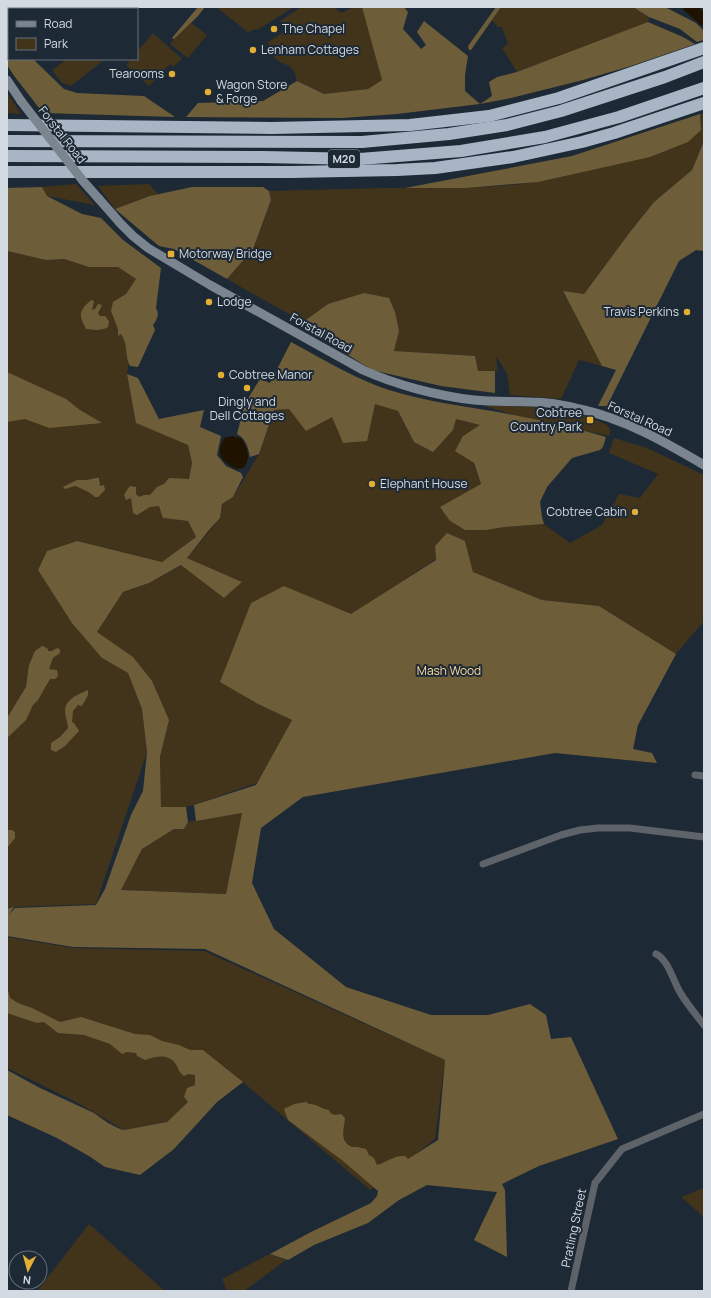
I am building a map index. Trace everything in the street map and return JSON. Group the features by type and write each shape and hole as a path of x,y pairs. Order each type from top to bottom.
{"highway":[{"path":"7,124 35,126 280,128 410,125 489,116 552,100 704,48"},
{"name":"M20","path":"7,141 362,142 449,134 507,125 561,111 665,77 704,62"},
{"name":"M20","path":"7,156 360,159 461,151 545,137 619,117 704,88"},
{"name":"M20","path":"7,173 316,172 435,168 544,151 614,133 704,103"}],"street":[{"name":"Forstal Road","path":"7,80 21,101 83,181 133,236 148,248 210,285 363,370 398,384 474,400 545,403 595,413 641,431 704,465"},
{"path":"696,775 704,776"},
{"path":"483,864 561,835 580,830 598,828 630,828 704,837"},
{"path":"656,954 665,963 680,992 704,1025"},
{"name":"Pratling Street","path":"571,1291 595,1183 622,1149 704,1114"}],"green space":[{"path":"198,7 205,7 198,16 174,39 172,38"},
{"path":"216,7 294,7 259,29 252,30 249,33"},
{"path":"301,7 325,7 328,9 334,7 341,13 354,7 363,7 382,80 368,89 324,94 297,81 291,67 281,63 274,57 268,42 287,30 280,21"},
{"path":"362,7 404,7 408,12 403,29 421,49 426,45 417,32 424,21 468,56 465,75 465,91 480,104 397,114 342,118 186,117 198,103 263,101 297,81 324,94 368,89 382,80"},
{"path":"496,7 501,7 471,50 469,50 468,46"},
{"path":"501,7 633,7 649,17 648,24 517,72 502,48 508,44 502,27 498,27 492,20"},
{"path":"633,7 665,7 696,23 704,31 704,40 697,42 680,29 649,17"},
{"path":"189,21 207,35 188,58 170,44"},
{"path":"648,22 683,37 695,44 631,66 583,80 480,104 492,96 489,82 497,77 517,72"},
{"path":"153,33 182,59 173,67 170,64 149,86 126,65 130,60 138,60 138,51"},
{"path":"8,44 8,60 34,60 64,89 77,93 144,96 175,117 43,113 7,65"},
{"path":"66,60 104,60 71,86 62,83 52,70"},
{"path":"7,92 21,114 7,113"},
{"path":"704,113 704,141 692,170 654,202 584,294 563,292 602,366 579,360 561,399 510,395 507,374 496,356 498,371 478,371 474,356 394,351 399,331 328,304 303,322 227,279 253,249 271,200 269,191 483,187 541,181 560,177 701,130 700,114"},
{"path":"700,114 701,130 688,142 650,157 538,182 466,188 405,188 572,156"},
{"path":"704,141 704,251 696,250 679,261 607,406 598,406 616,370 602,366 563,291 584,294 654,202 692,170"},
{"path":"76,184 95,205 47,196 42,187"},
{"path":"149,184 158,194 115,209 98,186"},
{"path":"42,187 47,196 82,214 101,218 123,240 161,268 156,308 158,315 153,325 155,330 138,367 130,366 128,362 125,343 121,334 118,336 118,329 111,311 113,302 126,294 136,279 118,267 89,267 64,259 46,260 7,251 7,188"},
{"path":"192,187 263,187 269,191 271,200 253,249 227,279 174,249 159,246 115,209 150,196"},
{"path":"7,251 46,260 64,259 89,267 118,267 136,279 135,324 127,374 136,422 188,445 192,463 189,479 163,518 188,521 196,537 162,562 77,541 47,551 38,570 102,658 128,673 142,709 147,752 96,904 14,907 7,916"},
{"path":"364,293 389,298 395,312 399,331 394,351 475,356 478,371 495,371 495,393 441,386 372,370 315,334 303,322 328,304"},
{"path":"91,300 94,301 92,310 95,309 98,304 102,305 98,313 100,316 105,316 109,321 108,327 100,330 86,329 81,313 84,307"},
{"path":"291,342 351,374 389,390 420,398 526,417 606,437 603,447 600,450 572,458 547,487 540,502 544,524 486,530 465,530 450,521 440,507 481,484 474,463 455,451 463,436 480,425 456,419 453,430 433,452 414,442 398,411 375,404 367,441 343,443 332,417 306,431 289,409 274,410 259,454 250,457 243,438 237,434 245,403 260,379 270,383"},
{"path":"7,372 66,399 80,410 102,423 49,428 25,419 7,422"},
{"name":"Mash Wood","path":"127,374 138,378 159,419 204,410 200,427 221,436 217,455 226,466 241,473 243,477 233,497 222,504 220,518 187,558 242,582 224,598 181,565 149,583 123,592 97,632 133,657 152,681 169,720 160,757 161,807 186,807 188,822 184,829 174,829 142,849 121,890 226,894 242,813 196,821 194,805 256,785 292,720 258,704 220,682 251,603 284,586 351,614 436,560 435,546 447,533 465,541 473,572 542,600 599,606 676,654 638,725 633,749 652,753 657,763 555,753 303,797 261,828 252,883 274,929 346,987 431,1015 488,1015 530,1004 546,1015 551,1039 571,1037 618,1139 539,1166 502,1184 505,1190 507,1257 474,1240 497,1192 427,1185 399,1200 368,1223 314,1245 288,1260 270,1254 371,1203 377,1196 378,1191 343,1161 288,1120 284,1109 294,1104 306,1102 329,1110 332,1114 341,1114 345,1118 343,1135 345,1142 352,1147 366,1149 369,1155 374,1158 377,1165 401,1156 405,1156 408,1159 438,1140 445,1060 205,949 73,947 7,936 7,909 14,907 9,915 15,908 96,905 105,889 131,815 143,791 147,752 142,709 128,673 102,658 72,623 38,570 47,551 77,541 162,562 196,537 188,521 163,518 159,506 150,507 137,515 133,513 131,498 126,500 124,495 130,486 136,487 136,494 139,497 150,495 157,487 164,484 169,478 189,479 192,463 188,445 136,423"},
{"path":"374,403 398,411 414,442 456,419 481,425 463,436 481,484 486,530 544,524 570,543 602,525 619,494 640,498 658,474 609,453 614,438 647,448 704,475 704,621 676,654 599,606 542,600 473,572 465,541 435,546 436,559 351,615 284,586 258,704 292,720 257,783 186,807 161,807 160,757 169,720 97,632 123,592 149,583 182,565 224,598 242,582 187,558 220,518 222,504 233,497 259,454 274,410 289,409 332,417 343,443 366,441"},
{"path":"482,405 562,410 592,418 607,425 610,433 609,436 514,415"},
{"path":"99,478 100,486 104,485 105,490 98,497 95,497 75,486 65,489 63,487 77,480"},
{"path":"42,646 48,649 48,651 58,648 60,650 60,653 53,658 49,669 57,670 58,676 55,679 50,679 38,700 33,705 26,720 7,738 7,718 26,687 29,665 35,651"},
{"path":"88,690 88,695 82,706 78,705 73,711 72,722 79,731 65,746 56,752 51,750 51,743 60,737 68,728 65,711 67,703"},
{"path":"242,813 226,894 121,890 142,849 174,829 184,829 188,822"},
{"path":"7,830 12,830 15,832 15,838 7,848"},
{"path":"7,937 73,948 204,951 445,1060 435,1139 370,1190 225,1067 167,1122 124,1130 78,1103 7,1068"},
{"path":"7,986 10,998 60,1022 81,1017 135,1034 150,1035 162,1041 179,1045 190,1050 203,1050 243,1082 217,1102 174,1149 140,1175 105,1167 57,1138 7,1115 7,1070 40,1088 94,1113 108,1123 124,1130 167,1122 188,1102 184,1097 187,1088 195,1085 195,1075 188,1074 184,1076 180,1073 172,1060 165,1057 145,1060 137,1056 136,1053 127,1052 122,1054 110,1044 84,1035 58,1033 44,1022 37,1023 7,1013"},
{"path":"704,1188 704,1217 681,1197"},
{"path":"89,1224 165,1291 37,1291 48,1290 48,1277"},
{"path":"270,1254 286,1260 244,1291 227,1291 222,1279"}],"shaded area":[{"path":"232,436 241,438 247,449 248,456 244,468 236,469 223,460 221,456 220,448 224,438"}],"waterway":[{"path":"689,7 704,20"}],"place":[{"name":"The Chapel","path":"274,29"},
{"name":"Lenham Cottages","path":"253,50"},
{"name":"Tearooms","path":"172,74"},
{"name":"Wagon Store & Forge","path":"208,92"},
{"name":"Motorway Bridge","path":"171,254"},
{"name":"Lodge","path":"209,302"},
{"name":"Travis Perkins","path":"687,312"},
{"name":"Cobtree Manor","path":"221,375"},
{"name":"Dingly and Dell Cottages","path":"247,388"},
{"name":"Cobtree Country Park","path":"590,420"},
{"name":"Elephant House","path":"372,484"},
{"name":"Cobtree Cabin","path":"635,512"}]}
